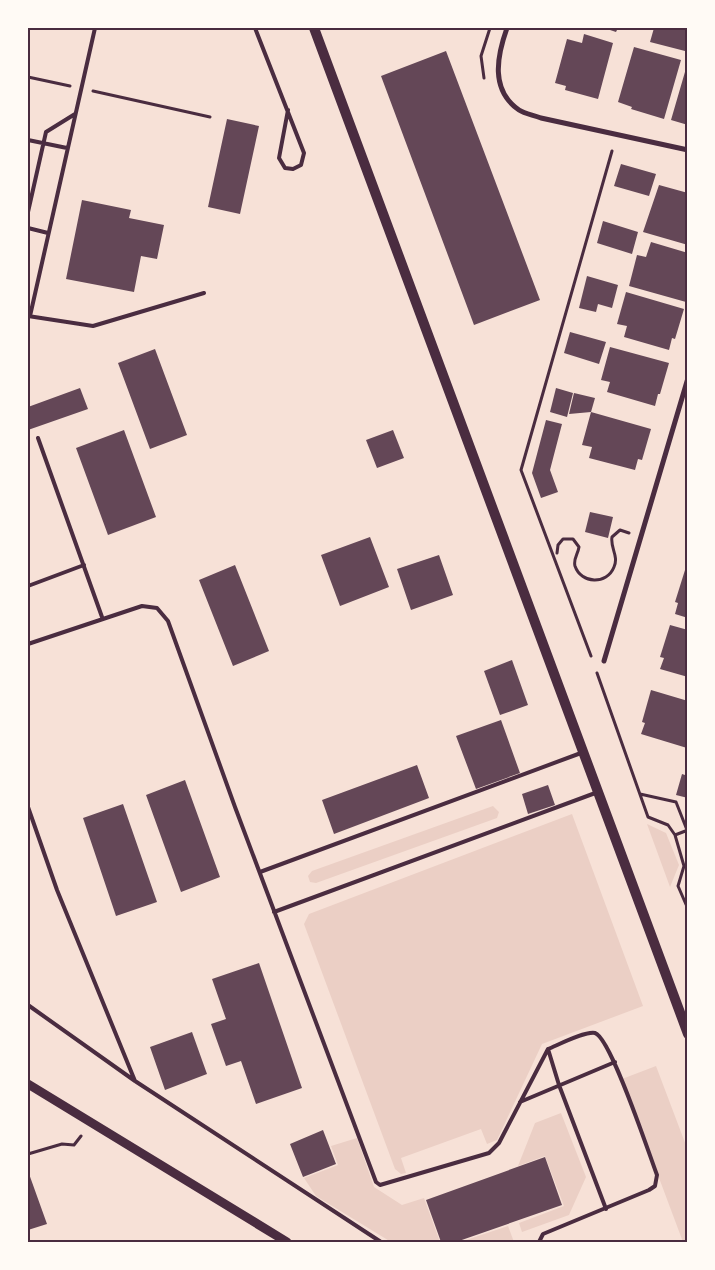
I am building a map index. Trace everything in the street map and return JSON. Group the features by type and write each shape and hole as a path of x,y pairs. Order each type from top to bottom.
{"main road":[{"path":"314,28 688,1034"}],"street":[{"path":"506,28 498,66 499,83 507,99 520,110 541,118 688,150"},
{"path":"604,661 688,378"},
{"path":"28,1084 287,1242"}],"lane":[{"path":"255,28 288,110 304,157 301,165 293,169 285,168 279,158 288,110"},
{"path":"93,29 29,316 92,326 204,293"},
{"path":"28,212 43,143 49,127 75,114"},
{"path":"28,140 67,148"},
{"path":"28,228 48,233"},
{"path":"38,438 102,617"},
{"path":"28,586 84,565"},
{"path":"28,644 102,617 142,606 157,608 168,621 274,912 376,1182 380,1185 489,1153 499,1143 548,1050 586,1034 595,1033 608,1046 658,1175 657,1181 649,1190 543,1234 539,1242"},
{"path":"260,872 583,752"},
{"path":"274,912 598,792"},
{"path":"28,807 57,890 135,1081"},
{"path":"28,1004 135,1081 381,1242"},
{"path":"548,1050 559,1085 606,1209"},
{"path":"519,1103 615,1062"}],"path":[{"path":"28,78 210,117"},
{"path":"592,660 521,470 612,151"},
{"path":"557,553 558,544 563,539 570,538 576,541 579,547 574,560 576,567 584,578 604,579 614,570 616,556 611,540 614,534 623,530 632,539"},
{"path":"596,668 648,817 668,825 675,835 684,866 678,886 688,909"},
{"path":"640,794 676,802 687,830 675,835"},
{"path":"28,1154 62,1144 74,1145 81,1136"}],"shaded area":[{"path":"493,806 499,812 497,818 316,883 310,882 308,876 312,871"},
{"path":"572,814 643,1006 542,1044 497,1140 487,1144 481,1129 401,1158 406,1173 401,1174 395,1169 304,924 309,914"},
{"path":"647,824 666,833 679,865 670,887"},
{"path":"656,1066 687,1148 687,1242 683,1242 622,1079"},
{"path":"561,1113 586,1177 569,1215 522,1232 519,1223 564,1206 545,1156 518,1166 535,1123"},
{"path":"357,1138 374,1187 402,1205 424,1198 440,1242 391,1242 316,1196 304,1178 338,1165 331,1146"},
{"path":"508,1226 514,1242 460,1242"}],"building":[{"path":"604,28 618,28 616,32"},
{"path":"654,28 688,29 685,51 650,42"},
{"path":"584,34 613,43 598,99 565,90 566,86 555,83 567,39 582,43"},
{"path":"634,47 681,60 664,119 631,109 632,107 618,102"},
{"path":"446,51 540,300 474,325 381,76"},
{"path":"688,65 688,125 671,120"},
{"path":"227,119 259,126 240,214 208,207"},
{"path":"621,164 656,174 649,196 614,186"},
{"path":"659,185 688,193 688,245 643,232"},
{"path":"82,200 131,210 129,218 164,225 157,259 141,256 134,292 66,279"},
{"path":"603,221 638,232 632,254 597,243"},
{"path":"651,242 688,253 686,302 629,286 637,255 646,257"},
{"path":"587,276 618,285 612,308 598,304 596,312 579,308"},
{"path":"626,292 684,309 675,339 672,338 669,350 624,337 627,326 617,324"},
{"path":"570,332 606,342 599,364 564,353"},
{"path":"610,347 669,363 655,406 607,392 610,382 601,380"},
{"path":"155,349 187,435 150,449 118,363"},
{"path":"80,388 88,409 28,430 28,407"},
{"path":"556,388 573,393 567,417 550,412"},
{"path":"574,393 595,398 591,412 569,414"},
{"path":"591,412 651,429 642,460 638,459 635,470 589,458 592,447 582,445"},
{"path":"546,420 562,424 550,470 558,492 541,498 532,473"},
{"path":"124,430 156,517 108,535 76,448"},
{"path":"393,430 404,458 377,468 366,440"},
{"path":"590,512 613,517 608,538 585,532"},
{"path":"370,537 389,587 340,606 321,555"},
{"path":"439,555 453,595 411,610 397,569"},
{"path":"235,565 269,651 233,666 199,580"},
{"path":"685,570 688,570 688,618 675,614 678,603 675,602"},
{"path":"670,625 688,630 688,677 660,669 664,658 660,657"},
{"path":"512,660 528,705 500,715 484,671"},
{"path":"651,690 688,701 687,748 641,734 645,723 642,722"},
{"path":"501,720 520,773 476,789 456,736"},
{"path":"417,765 429,798 334,834 322,800"},
{"path":"682,774 688,776 688,798 676,795"},
{"path":"185,780 220,877 181,892 146,795"},
{"path":"548,785 555,805 528,814 522,794"},
{"path":"123,804 157,902 116,916 83,818"},
{"path":"259,963 302,1088 256,1104 241,1061 226,1066 211,1024 226,1019 212,979"},
{"path":"192,1032 207,1074 165,1090 150,1047"},
{"path":"323,1130 336,1164 303,1177 290,1144"},
{"path":"545,1157 562,1205 456,1242 441,1242 426,1200"},
{"path":"28,1171 47,1224 28,1230"}]}
